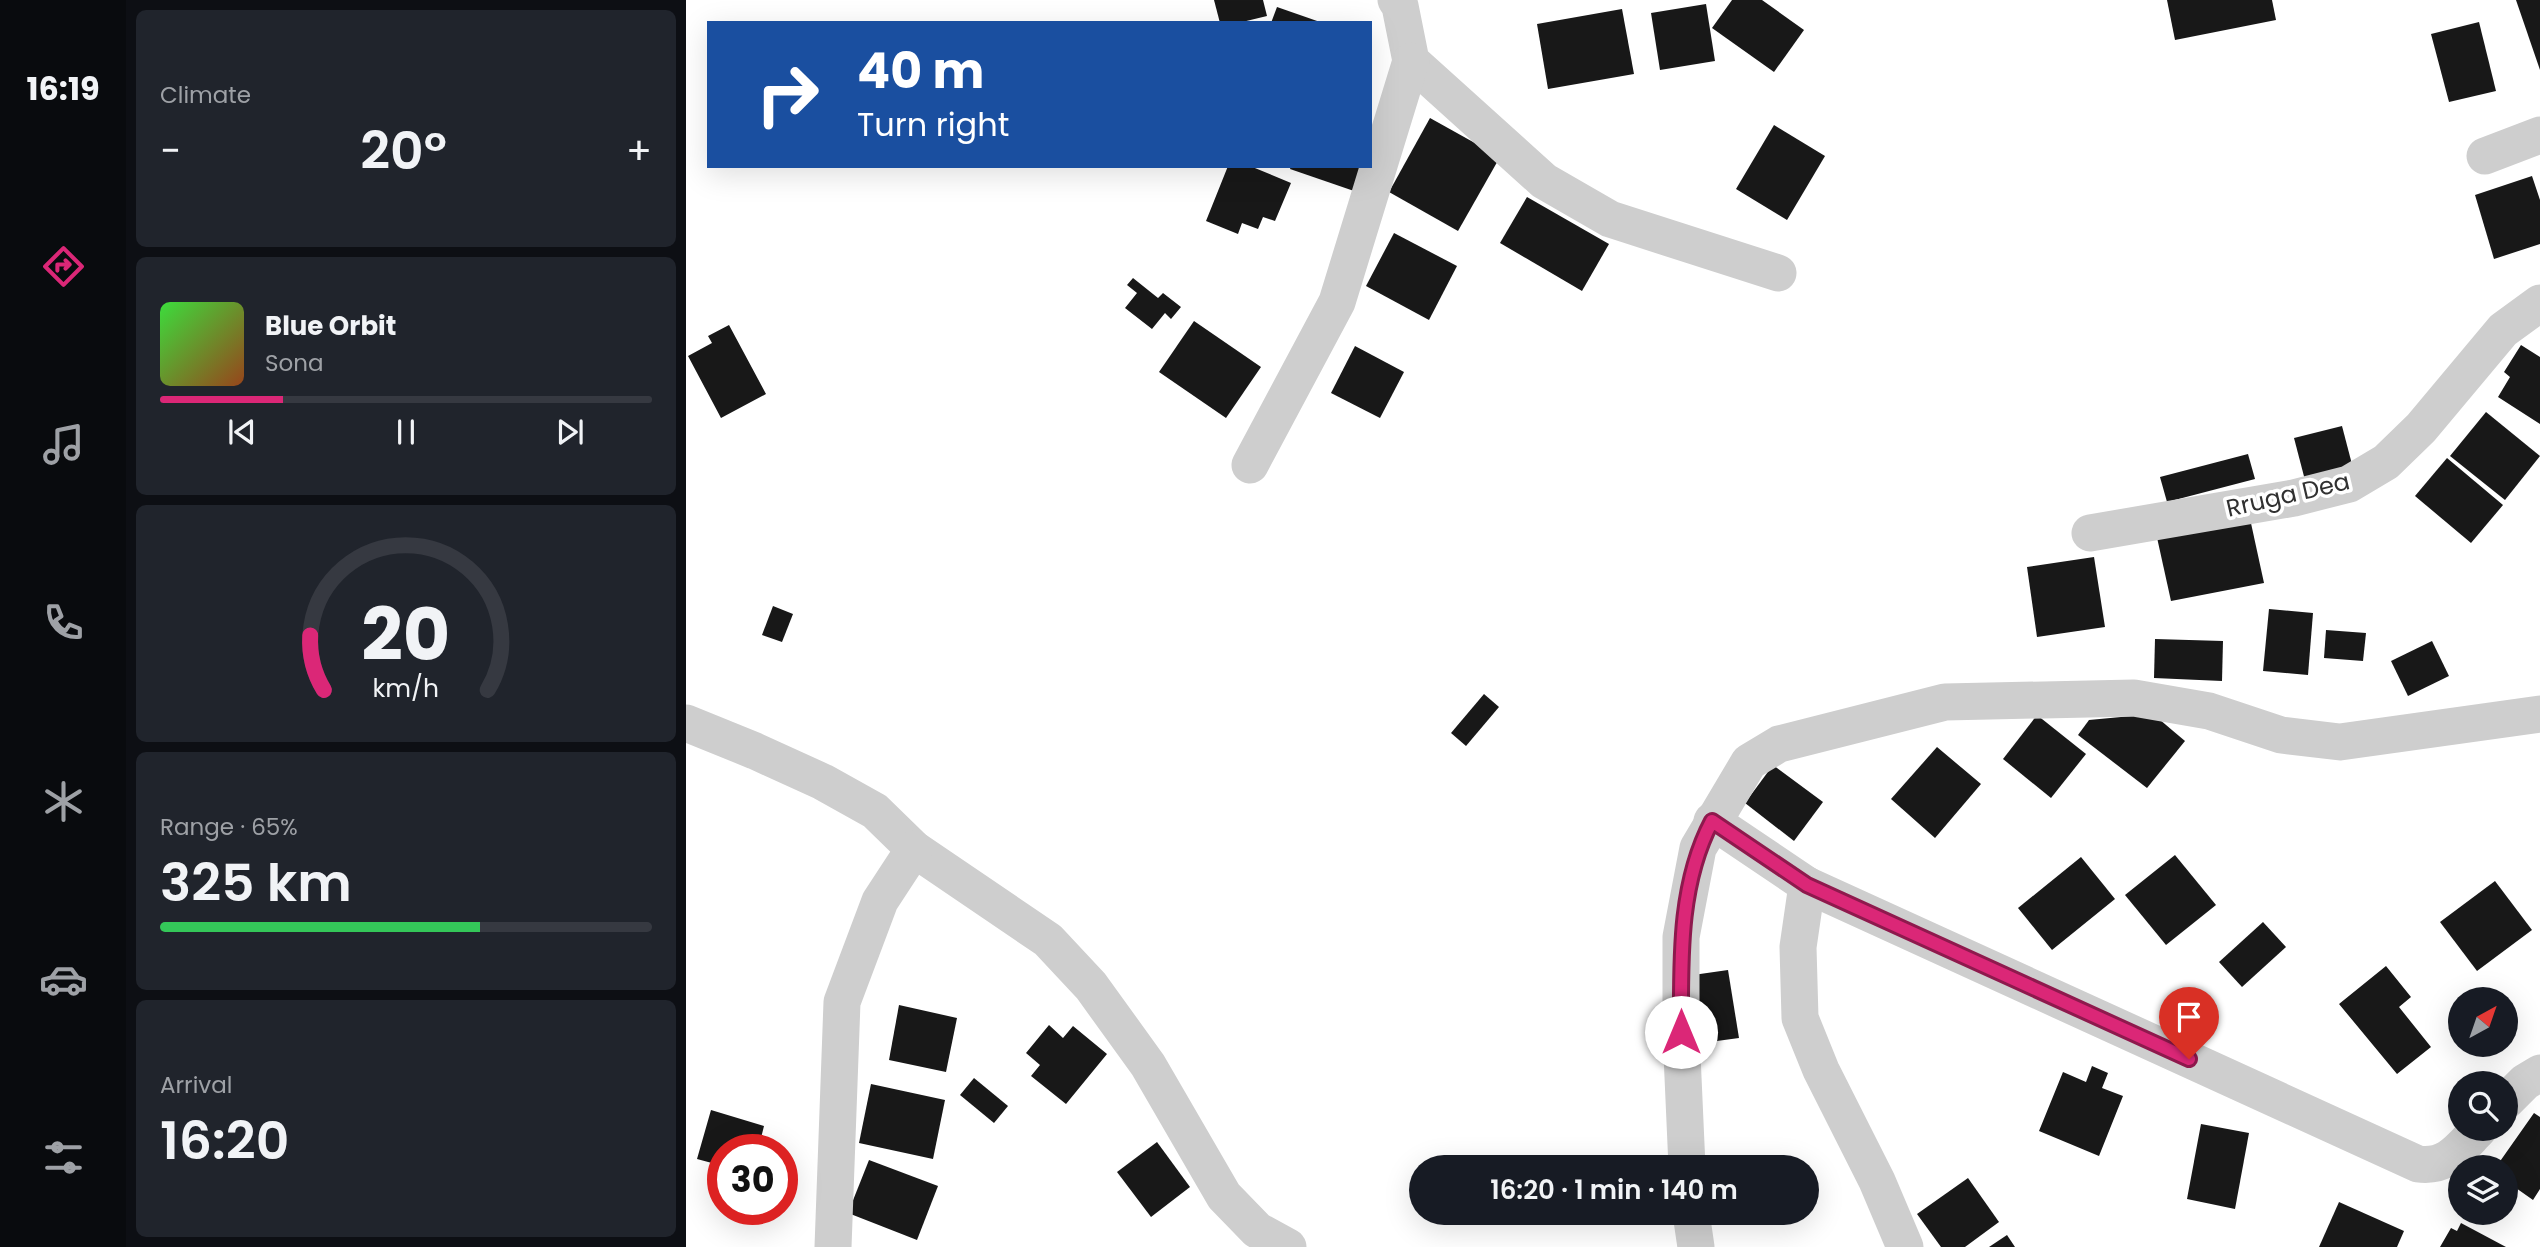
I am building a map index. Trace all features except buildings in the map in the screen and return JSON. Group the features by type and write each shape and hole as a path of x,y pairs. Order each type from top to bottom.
{"street":[{"path":"1250,466 1337,302 1411,61 1400,6 1396,0"},
{"path":"1411,61 1544,181 1609,219 1778,273"},
{"path":"2484,156 2540,135"},
{"name":"Rruga Dea","path":"2090,533 2294,498 2349,484 2386,462 2421,428 2503,330 2540,303"},
{"path":"1686,1155 1681,1032 1681,937 1698,848 1749,762 1779,744 1945,702 2134,698 2209,711 2281,735 2340,742 2540,713"},
{"path":"686,723 823,782 874,811 914,849 1048,940 1091,986 1148,1065 1224,1196 1257,1230 1288,1247"},
{"path":"1712,821 1807,885 2418,1164 2434,1166 2451,1157 2467,1141"},
{"path":"833,1247 842,1002 880,901 914,849"},
{"path":"1807,885 1798,947 1800,1018 1821,1070 1877,1181 1905,1247"},
{"path":"2518,1089 2540,1073"},
{"path":"1693,1225 1696,1247"}],"route":[{"path":"1681,1032 1681,937 1698,848 1712,821 1807,885 2189,1059"}]}
